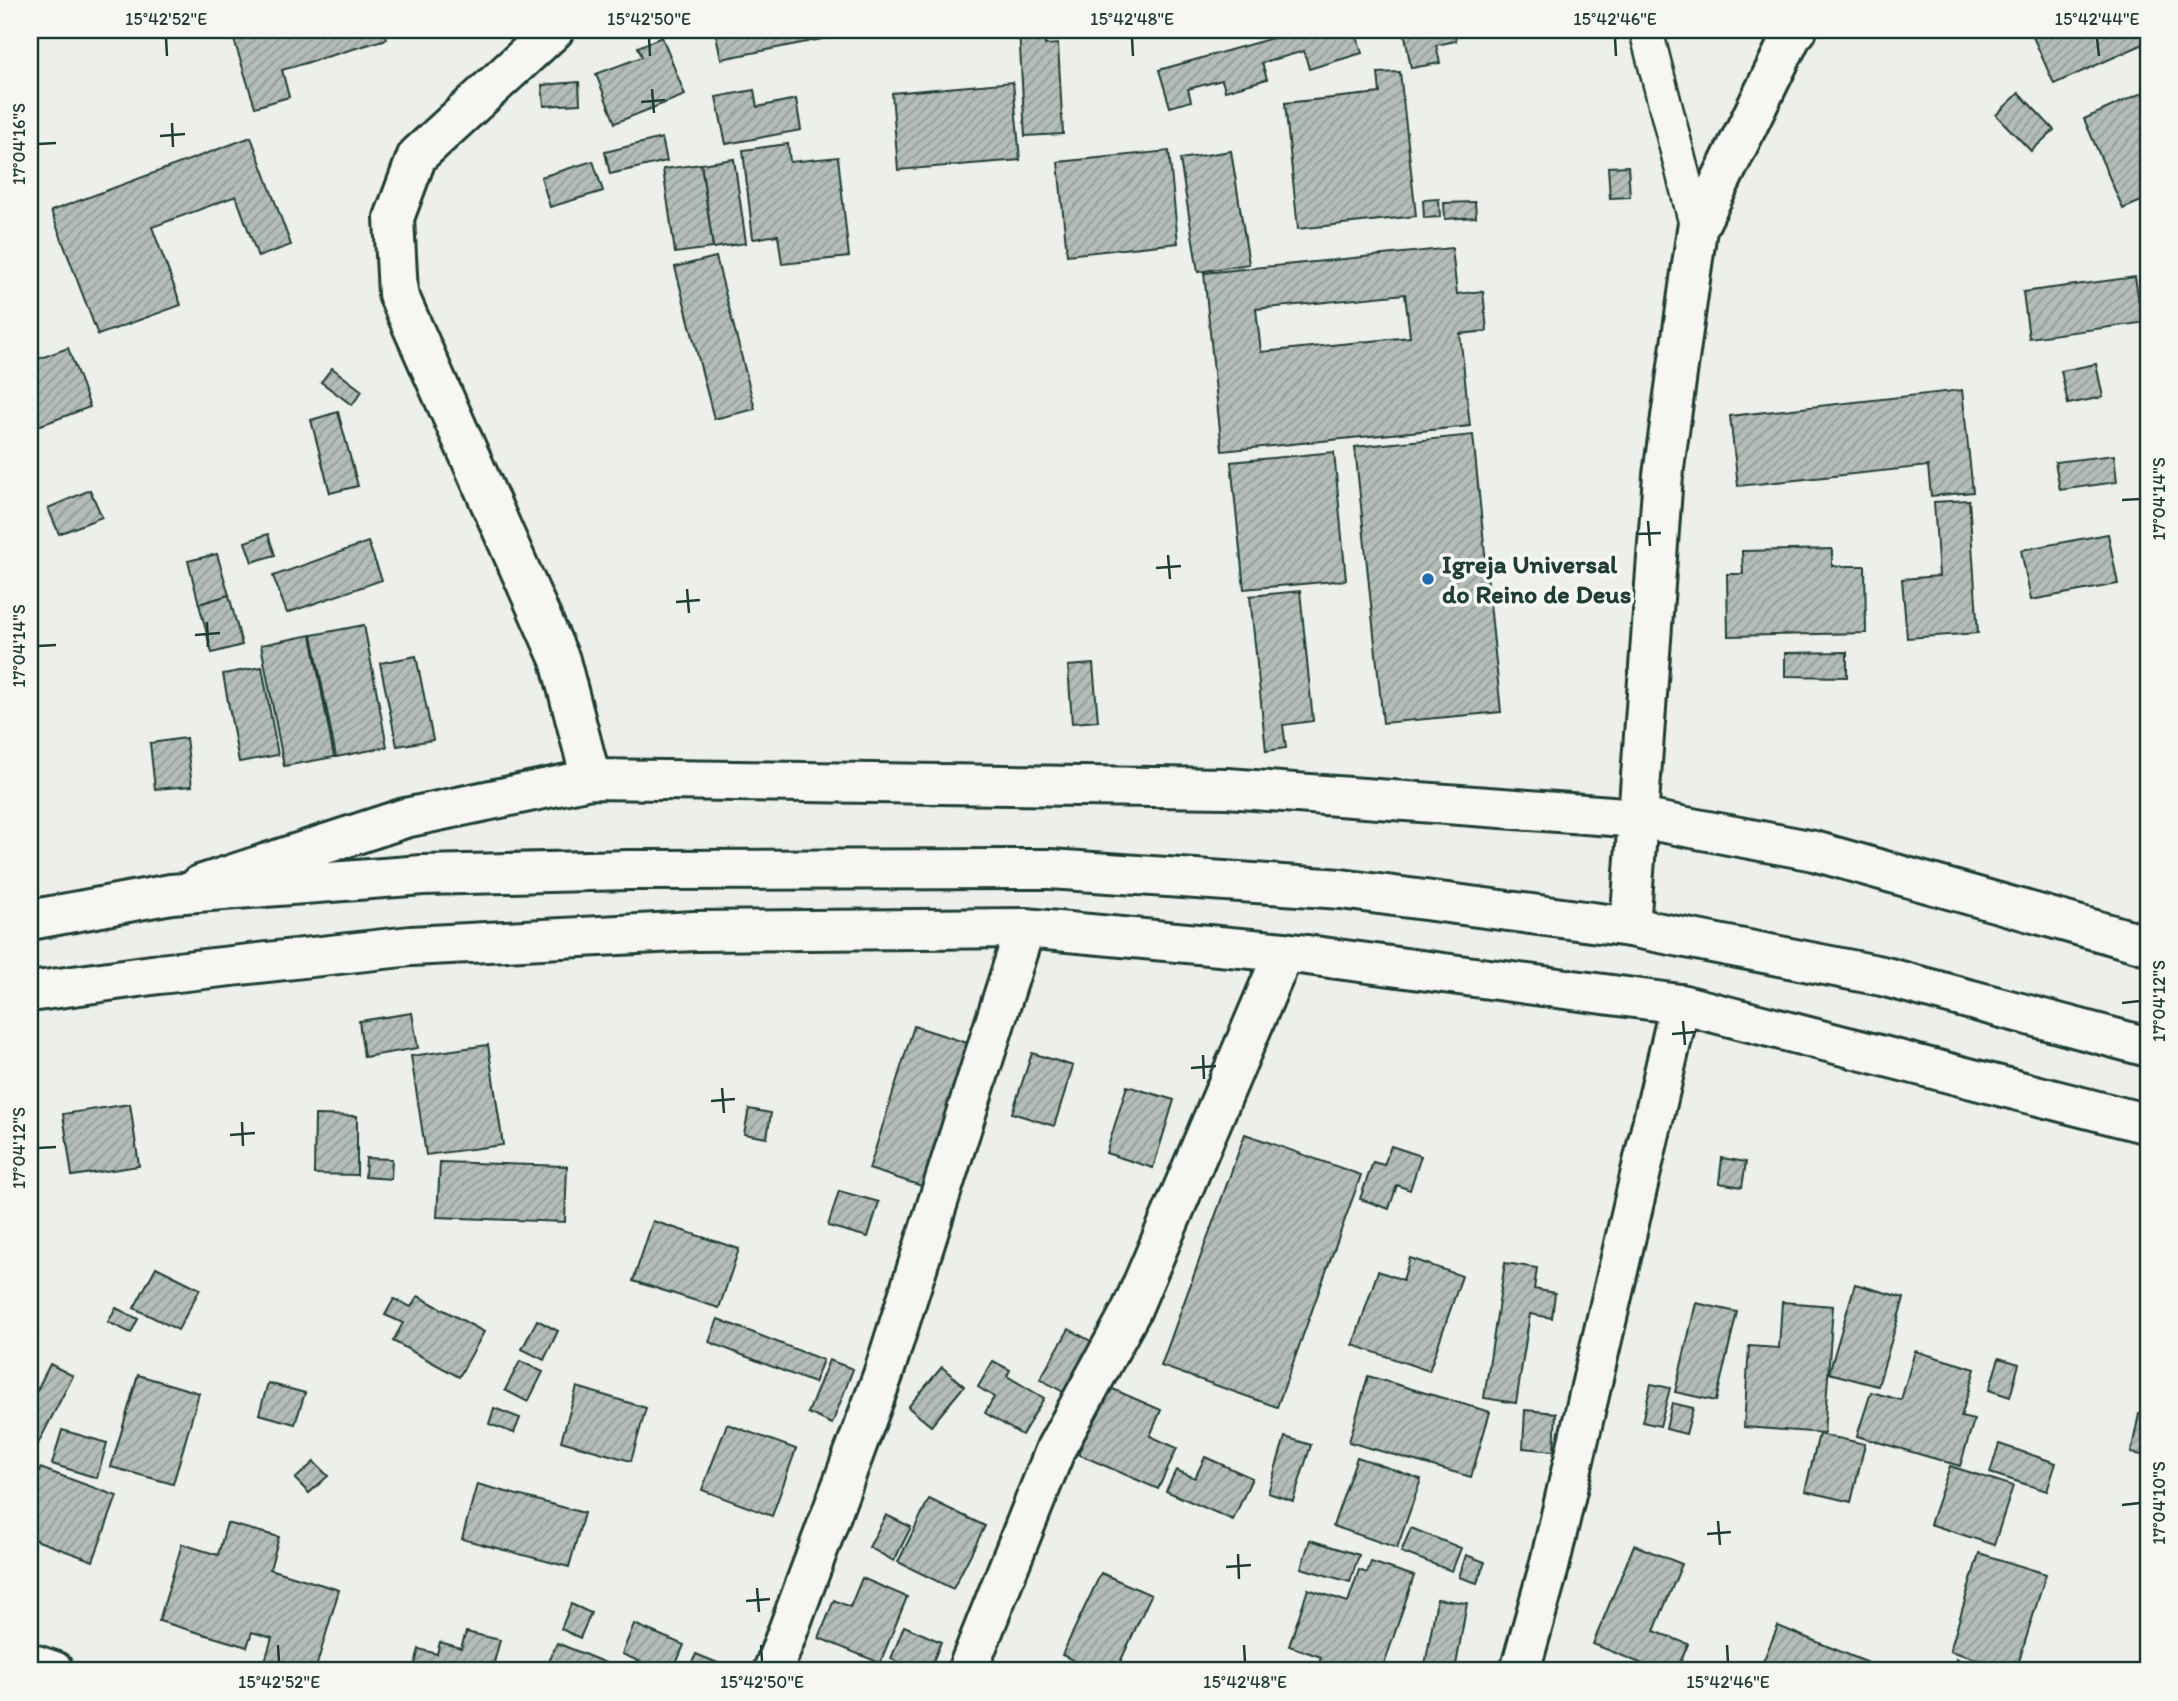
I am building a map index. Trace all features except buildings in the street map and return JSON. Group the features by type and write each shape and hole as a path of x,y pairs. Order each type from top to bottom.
{"street":[{"path":"554,30 417,156 394,218 398,294 560,660 591,779"},
{"path":"1630,927 1663,475 1697,229 1785,49 1797,30"},
{"path":"171,894 405,818 591,779 1227,788 1639,818 1814,852 2148,945"},
{"path":"30,920 171,894 423,875 629,870 1050,869 1341,889 1630,927 1882,976 2148,1048"},
{"path":"773,1671 883,1375 1025,928"},
{"path":"30,992 159,974 411,946 695,932 1025,928 1284,952 1680,1004 2148,1124"},
{"path":"967,1671 1056,1448 1131,1311 1284,952"},
{"path":"1520,1671 1549,1567 1680,1004"},
{"path":"30,1662 54,1671"}],"lane":[{"path":"1646,30 1697,229"}],"place":[{"name":"Igreja Universal do Reino de Deus","path":"1428,579"}]}
